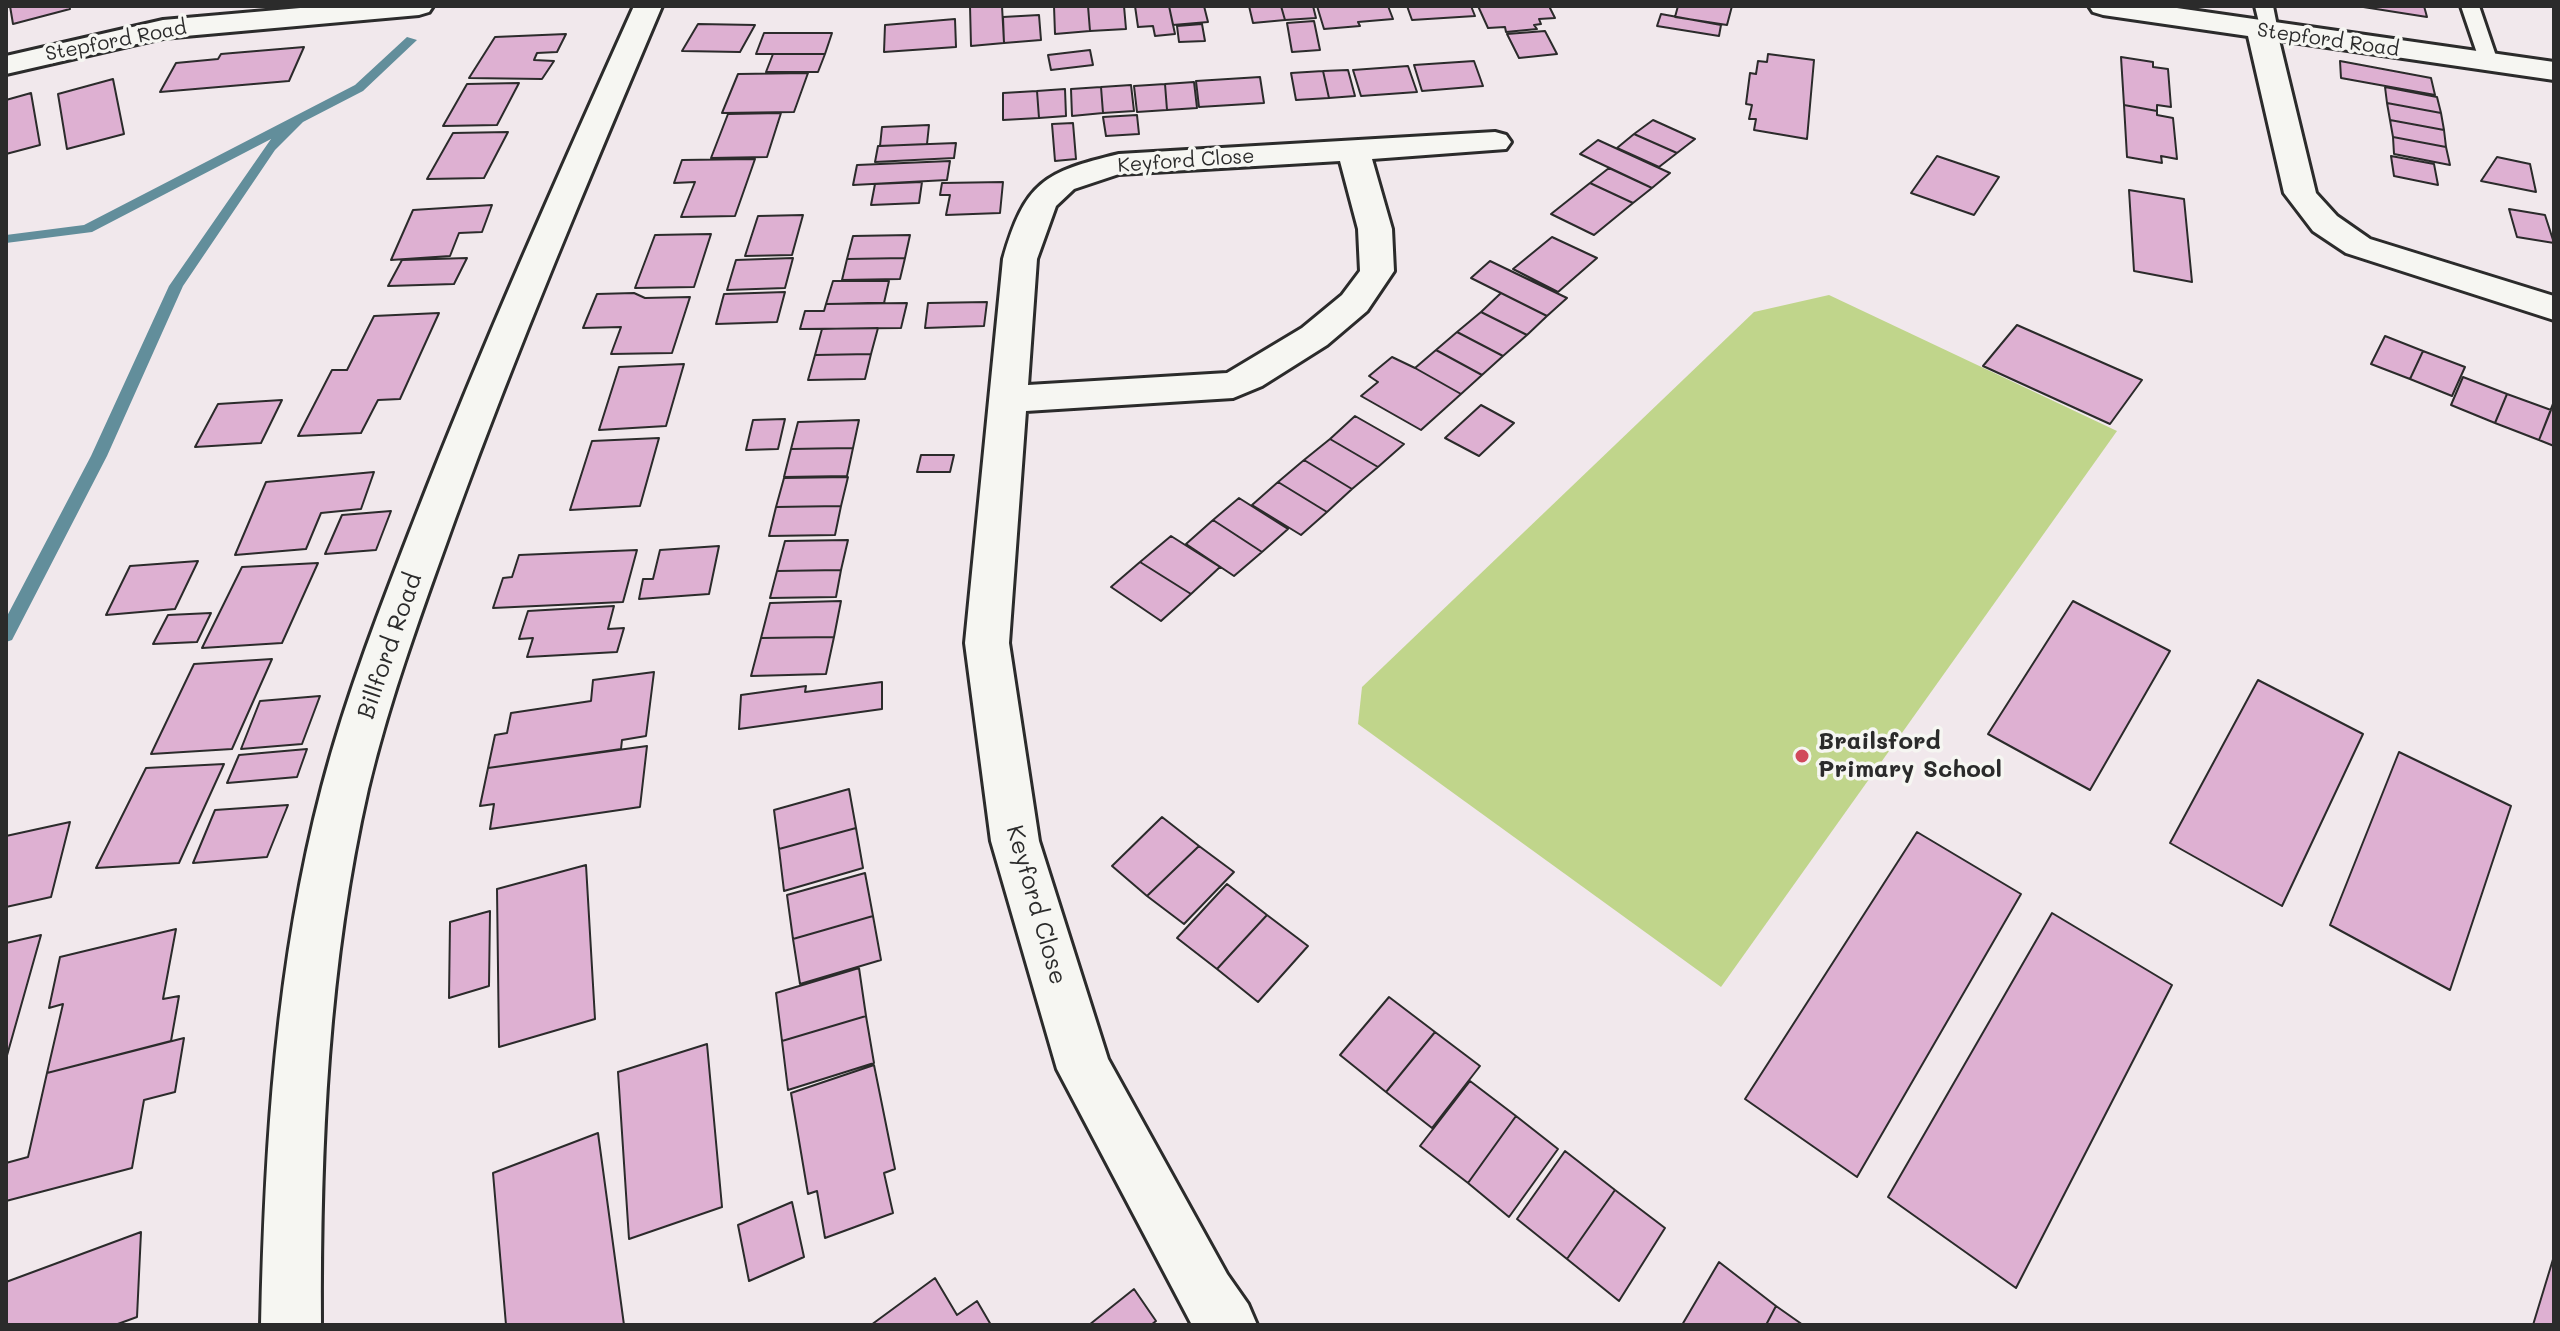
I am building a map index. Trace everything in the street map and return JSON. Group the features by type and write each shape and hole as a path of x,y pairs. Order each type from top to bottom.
{"street":[{"name":"Stepford Road","path":"6,65 216,15 419,6"},
{"name":"Billford Road","path":"291,1325 291,1206 301,1052 319,914 345,789 376,678 457,458 648,6"},
{"name":"Stepford Road","path":"2103,6 2265,23 2554,71"},
{"path":"2265,23 2300,193 2332,231 2358,246 2554,308"},
{"name":"Keyford Close","path":"1227,1325 1206,1295 1084,1069 1015,841 987,643 1020,259 1029,224 1042,200 1058,183 1081,172 1119,164 1495,142"},
{"path":"1009,399 1233,385 1262,373 1290,355 1360,296 1377,272 1378,246 1353,150"}],"lane":[{"path":"2470,6 2489,62"}],"green space":[{"path":"1829,295 2117,431 1721,987 1358,724 1362,687 1754,312"}],"building":[{"path":"10,6 69,6 70,9 13,24"},
{"path":"970,6 1002,6 1004,43 971,46"},
{"path":"1054,6 1088,6 1090,31 1055,34"},
{"path":"1088,6 1124,6 1126,29 1090,31"},
{"path":"1135,6 1169,6 1175,34 1155,36 1153,26 1138,27"},
{"path":"1169,6 1204,6 1208,22 1173,25"},
{"path":"1249,6 1281,6 1285,20 1253,23"},
{"path":"1281,6 1313,6 1316,18 1285,20"},
{"path":"1317,6 1388,6 1393,19 1324,29"},
{"path":"1407,6 1471,6 1475,16 1412,20"},
{"path":"1478,6 1549,6 1555,18 1539,19 1541,24 1534,25 1537,29 1506,32 1505,27 1488,28"},
{"path":"1678,6 1732,6 1727,25 1675,17"},
{"path":"2357,6 2424,6 2427,17"},
{"path":"1661,14 1721,25 1719,36 1657,26"},
{"path":"1039,15 1041,40 1004,43 1003,17"},
{"path":"955,19 956,47 884,52 885,25"},
{"path":"1314,21 1320,50 1292,52 1287,23"},
{"path":"698,24 755,25 740,52 682,51"},
{"path":"1202,24 1205,41 1179,42 1177,26"},
{"path":"1545,31 1557,54 1519,58 1507,34"},
{"path":"764,33 832,33 825,54 756,54"},
{"path":"566,34 557,52 537,53 534,60 554,61 542,79 469,78 495,37"},
{"path":"304,47 289,81 160,92 176,63 218,59 221,54"},
{"path":"1090,50 1093,65 1051,70 1048,55"},
{"path":"773,54 825,54 818,72 766,72"},
{"path":"1768,54 1814,60 1807,139 1754,130 1756,119 1749,119 1752,105 1746,104 1750,73 1756,74 1758,61 1767,62"},
{"path":"2121,57 2153,62 2153,67 2168,69 2171,107 2157,105 2157,111 2124,105"},
{"path":"1474,61 1483,86 1422,91 1414,65"},
{"path":"2340,61 2431,78 2435,95 2341,78"},
{"path":"1408,66 1417,92 1361,96 1353,70"},
{"path":"1348,70 1355,96 1329,98 1323,71"},
{"path":"1323,71 1329,98 1296,100 1291,73"},
{"path":"808,73 794,112 722,113 738,74"},
{"path":"1260,77 1264,103 1199,107 1196,81"},
{"path":"113,79 124,134 67,149 58,94"},
{"path":"1194,82 1197,108 1167,110 1165,84"},
{"path":"519,83 497,125 443,126 467,84"},
{"path":"1165,84 1167,110 1137,112 1134,86"},
{"path":"1131,85 1134,111 1103,113 1101,87"},
{"path":"1101,87 1103,113 1072,116 1071,89"},
{"path":"2385,87 2437,97 2441,113 2387,103"},
{"path":"1065,89 1066,116 1039,118 1037,91"},
{"path":"1037,91 1039,118 1003,120 1003,93"},
{"path":"31,93 40,145 6,154 6,100"},
{"path":"2387,103 2441,113 2444,130 2390,120"},
{"path":"2124,105 2157,111 2157,115 2173,118 2177,159 2161,156 2162,163 2127,157"},
{"path":"781,113 767,157 711,158 728,114"},
{"path":"1137,115 1139,134 1106,136 1103,117"},
{"path":"1653,120 1695,139 1677,153 1634,134"},
{"path":"2390,120 2444,130 2446,147 2393,137"},
{"path":"1073,123 1076,159 1055,161 1052,124"},
{"path":"929,125 927,144 880,146 882,127"},
{"path":"508,132 484,178 427,179 453,133"},
{"path":"1634,134 1677,153 1659,167 1617,148"},
{"path":"2393,137 2446,147 2450,165 2394,154"},
{"path":"1598,140 1670,173 1652,188 1580,154"},
{"path":"956,143 954,158 875,162 878,146"},
{"path":"1937,156 1999,177 1974,215 1911,193"},
{"path":"2391,156 2434,164 2438,185 2394,176"},
{"path":"2497,157 2530,164 2536,192 2481,181"},
{"path":"755,159 735,216 681,217 695,182 674,183 682,160"},
{"path":"950,161 947,180 853,185 857,165"},
{"path":"1609,168 1652,188 1633,203 1590,183"},
{"path":"922,182 919,203 871,205 875,184"},
{"path":"1003,182 1000,213 946,215 950,195 940,195 942,183"},
{"path":"1590,183 1633,203 1594,235 1551,214"},
{"path":"2129,190 2184,199 2192,282 2134,271"},
{"path":"492,205 482,232 459,233 450,256 391,260 413,210"},
{"path":"2509,209 2545,215 2554,243 2517,237"},
{"path":"803,215 792,255 745,256 758,216"},
{"path":"711,234 694,287 635,288 655,235"},
{"path":"910,235 905,258 847,259 853,236"},
{"path":"1552,237 1597,258 1558,292 1513,269"},
{"path":"467,258 454,284 388,286 402,260"},
{"path":"793,258 785,288 727,290 736,260"},
{"path":"905,258 900,279 842,280 847,259"},
{"path":"1490,261 1567,298 1547,316 1471,278"},
{"path":"833,281 889,281 884,303 826,304"},
{"path":"785,292 777,322 716,324 724,294"},
{"path":"634,293 645,298 690,297 672,353 611,354 621,327 583,328 597,294"},
{"path":"1501,293 1547,316 1527,335 1481,312"},
{"path":"987,302 984,326 925,328 928,303"},
{"path":"907,303 901,328 800,329 805,311 824,311 826,304"},
{"path":"1481,312 1527,335 1503,356 1457,332"},
{"path":"439,313 400,399 378,400 361,433 298,436 332,370 347,370 374,316"},
{"path":"2017,325 2142,380 2110,424 1983,366"},
{"path":"878,328 871,354 815,355 822,329"},
{"path":"1457,332 1503,356 1482,375 1436,350"},
{"path":"2385,336 2423,351 2410,379 2371,364"},
{"path":"1436,350 1482,375 1461,394 1415,368"},
{"path":"2423,351 2465,367 2452,396 2410,379"},
{"path":"871,354 865,379 808,380 815,355"},
{"path":"1392,357 1461,394 1421,430 1361,396 1378,382 1369,376"},
{"path":"684,364 666,426 599,430 619,367"},
{"path":"2463,377 2507,394 2495,423 2451,405"},
{"path":"2507,394 2551,410 2539,440 2495,423"},
{"path":"282,400 261,443 195,447 218,404"},
{"path":"2554,401 2554,446 2539,440"},
{"path":"1481,405 1514,423 1479,456 1445,438"},
{"path":"1355,416 1404,444 1378,467 1330,439"},
{"path":"785,419 778,449 746,450 753,420"},
{"path":"859,420 853,448 791,449 798,422"},
{"path":"659,438 640,506 570,510 592,441"},
{"path":"1330,439 1378,467 1352,489 1304,460"},
{"path":"853,448 847,476 784,477 791,449"},
{"path":"921,455 954,455 950,472 917,472"},
{"path":"1304,460 1352,489 1327,512 1278,482"},
{"path":"374,472 361,509 321,513 306,549 235,555 266,482"},
{"path":"848,477 841,506 776,507 784,478"},
{"path":"1278,482 1327,512 1301,535 1252,505"},
{"path":"1239,498 1288,529 1262,552 1213,520"},
{"path":"841,506 835,535 769,536 776,507"},
{"path":"391,511 376,550 325,554 342,515"},
{"path":"1213,520 1262,552 1234,576 1186,544"},
{"path":"1171,536 1220,567 1191,594 1140,562"},
{"path":"848,540 841,570 777,571 785,541"},
{"path":"719,546 709,594 639,599 643,579 653,579 660,550"},
{"path":"637,550 623,602 493,608 503,578 512,577 519,555"},
{"path":"198,561 175,609 106,615 130,566"},
{"path":"1140,562 1191,594 1161,621 1111,587"},
{"path":"318,563 282,643 202,648 242,567"},
{"path":"841,570 836,597 770,598 777,571"},
{"path":"841,601 834,637 761,638 770,603"},
{"path":"2073,601 2170,651 2090,790 1988,734"},
{"path":"614,606 608,629 624,628 617,652 527,657 533,638 519,639 528,611"},
{"path":"211,613 197,642 153,644 168,615"},
{"path":"834,637 826,674 751,676 761,638"},
{"path":"272,659 232,749 151,754 194,664"},
{"path":"654,672 646,736 622,740 621,749 488,768 495,735 507,733 511,713 591,701 593,680"},
{"path":"2258,680 2363,734 2282,906 2170,843"},
{"path":"882,682 882,709 739,729 741,695 806,686 805,692"},
{"path":"320,696 302,744 241,749 260,701"},
{"path":"647,746 640,807 490,829 494,804 480,806 488,768"},
{"path":"307,749 297,777 227,783 239,755"},
{"path":"2399,752 2511,806 2450,990 2330,925"},
{"path":"224,764 179,863 96,868 146,768"},
{"path":"849,789 856,828 779,849 774,810"},
{"path":"288,805 267,857 193,863 215,810"},
{"path":"1162,817 1199,846 1147,896 1112,866"},
{"path":"70,822 51,897 6,907 6,836"},
{"path":"856,828 863,868 784,891 779,849"},
{"path":"1917,832 2021,894 1857,1177 1745,1099"},
{"path":"1199,846 1234,872 1184,924 1147,896"},
{"path":"586,865 595,1019 499,1047 497,889"},
{"path":"865,873 873,916 793,939 787,895"},
{"path":"1227,884 1267,915 1217,969 1177,938"},
{"path":"490,911 489,986 449,998 450,922"},
{"path":"2052,913 2172,985 2016,1288 1888,1197"},
{"path":"1267,915 1308,946 1258,1002 1217,969"},
{"path":"873,916 881,960 800,984 793,939"},
{"path":"176,929 163,999 179,996 171,1041 47,1073 63,1004 49,1008 60,957"},
{"path":"41,935 6,1059 6,943"},
{"path":"859,968 866,1016 782,1041 776,993"},
{"path":"1389,997 1435,1032 1386,1092 1340,1055"},
{"path":"866,1016 874,1063 788,1090 782,1041"},
{"path":"1435,1032 1480,1066 1432,1128 1386,1092"},
{"path":"184,1038 175,1092 144,1100 132,1168 6,1201 6,1163 28,1157 47,1073"},
{"path":"707,1044 722,1207 629,1239 618,1072"},
{"path":"874,1065 895,1169 884,1173 893,1213 825,1238 817,1191 808,1194 791,1093"},
{"path":"1470,1081 1516,1116 1468,1183 1420,1146"},
{"path":"1516,1116 1558,1149 1509,1217 1468,1183"},
{"path":"598,1133 624,1325 506,1325 493,1173"},
{"path":"1565,1151 1615,1190 1567,1259 1517,1219"},
{"path":"1615,1190 1665,1228 1619,1301 1567,1259"},
{"path":"792,1202 804,1257 749,1281 738,1225"},
{"path":"141,1232 137,1317 115,1325 6,1325 6,1282"},
{"path":"2554,1256 2554,1325 2533,1325"},
{"path":"1719,1262 1776,1306 1766,1325 1682,1325"},
{"path":"935,1278 957,1315 977,1301 991,1325 871,1325"},
{"path":"1134,1289 1156,1321 1151,1325 1089,1325"},
{"path":"1776,1306 1803,1325 1766,1325"}],"waterway":[{"path":"299,119 359,88 411,40"},
{"path":"6,239 87,229 299,119"},
{"path":"6,635 99,456 176,286 270,147 299,119"}],"place":[{"name":"Brailsford Primary School","path":"1802,756"}]}
